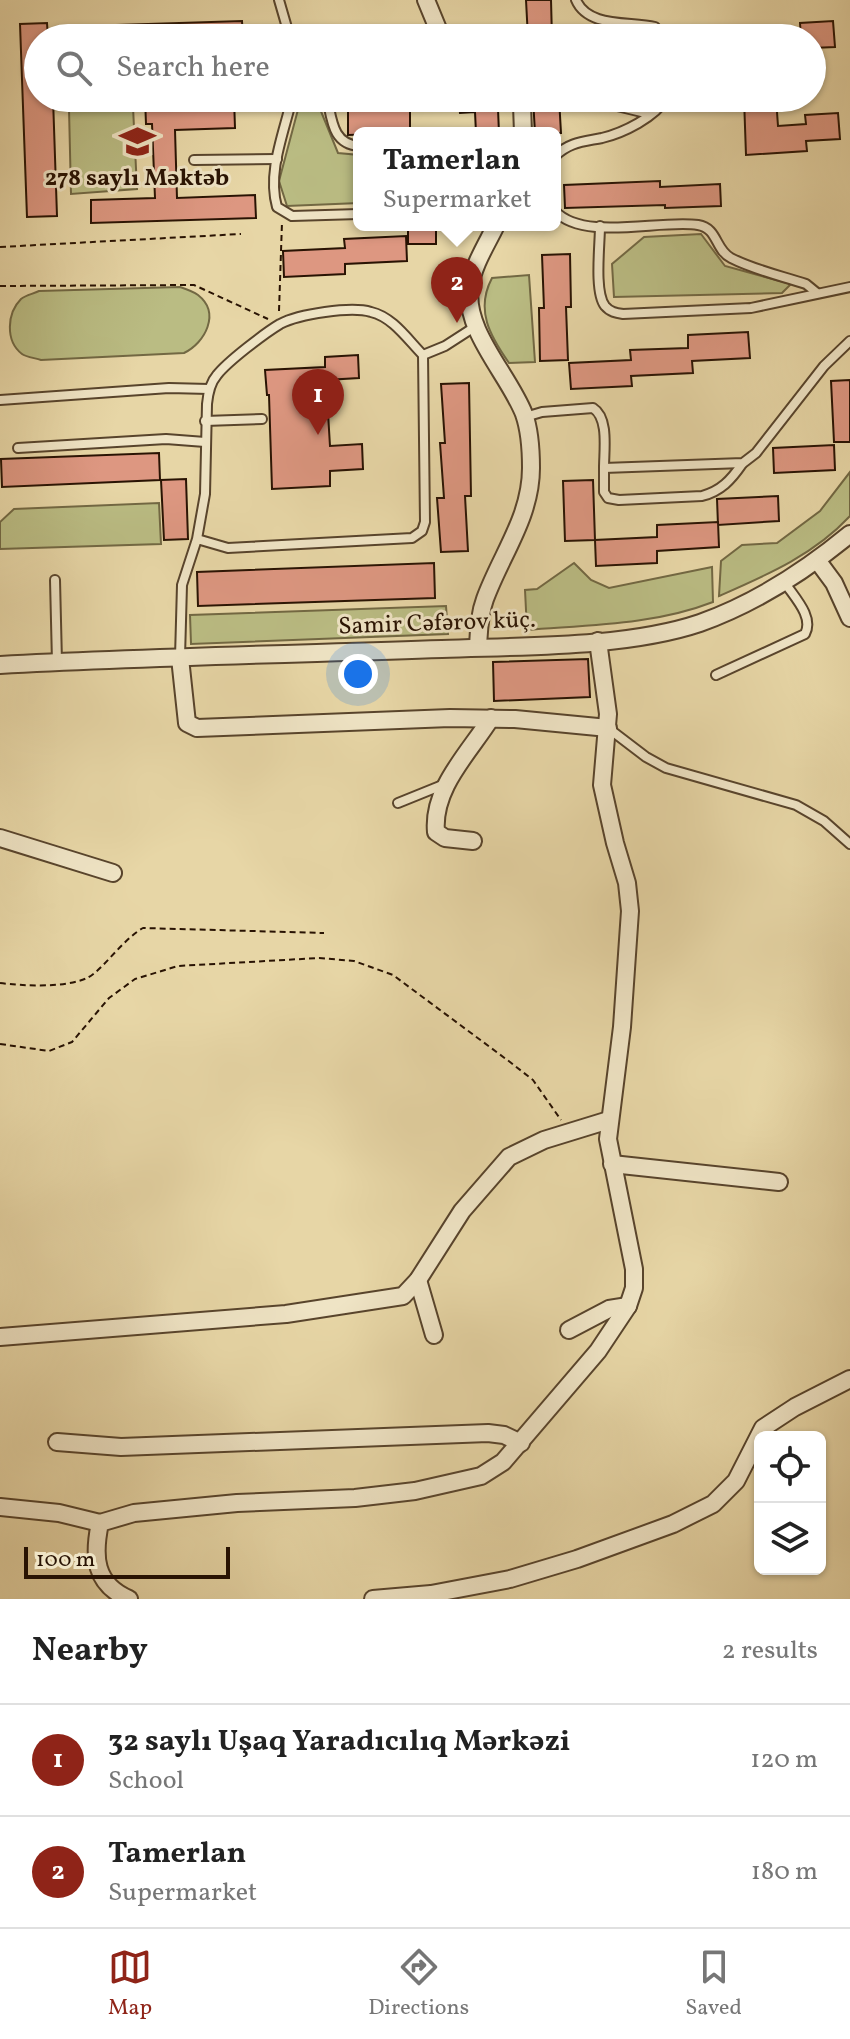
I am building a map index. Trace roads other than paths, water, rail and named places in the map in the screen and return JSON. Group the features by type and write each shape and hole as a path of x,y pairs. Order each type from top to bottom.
{"street":[{"path":"426,0 434,24"},
{"path":"478,647 485,599 520,524 528,498 530,447 525,417 476,326 469,305 472,276 493,231"},
{"name":"Samir Cəfərov küç.","path":"0,665 478,647 648,636 699,623 785,583 850,534"},
{"path":"817,560 834,583 850,618"},
{"path":"0,1507 59,1513 100,1523 134,1513 415,1491 481,1476 503,1462 521,1443 598,1351 628,1306 634,1288 634,1269 612,1164 609,1120 622,1027 630,911 627,883 602,785 608,728 607,694 598,641"},
{"path":"180,658 184,714 187,723 197,728 491,718 608,728"},
{"path":"473,841 445,838 436,832 439,801 446,784 491,718"},
{"path":"0,838 113,873"},
{"path":"0,1337 286,1314 403,1296 418,1280 462,1211 509,1157 568,1131 609,1120"},
{"path":"612,1164 779,1182"},
{"path":"418,1280 434,1335"},
{"path":"569,1330 609,1309 628,1306"},
{"path":"373,1599 431,1594 510,1579 577,1559 673,1524 713,1504 736,1481 763,1428 795,1407 850,1379"},
{"path":"57,1442 121,1447 488,1433 504,1435 521,1443"},
{"path":"100,1523 94,1551 102,1576 112,1590 129,1599"}],"lane":[{"path":"279,0 286,24"},
{"path":"576,0 587,14 597,20 630,24"},
{"path":"289,112 277,159 274,196 277,207 292,216 353,214"},
{"path":"330,112 335,133 342,141 353,144"},
{"path":"639,112 651,115"},
{"path":"561,151 573,142 614,134 656,112"},
{"path":"194,160 277,159"},
{"path":"561,217 574,223 600,226 700,225 715,235 718,246 728,257 806,284 817,293"},
{"path":"600,226 600,294 604,306 612,313 751,308 850,287"},
{"path":"180,658 182,585 197,539 205,494 205,421 209,389 216,376 280,324 311,316 368,311 382,315 394,324 423,355 425,522 422,531 412,538 228,548 197,539"},
{"path":"423,355 445,346 476,326"},
{"path":"525,417 555,411 593,408 599,411 603,420 604,492 608,498 702,496 714,493 728,483 743,463 756,453 824,366 850,341"},
{"path":"0,400 169,388 209,389"},
{"path":"205,421 262,419"},
{"path":"18,448 150,439 182,438 205,442"},
{"path":"604,468 743,463"},
{"path":"55,580 57,662"},
{"path":"716,675 805,634 809,627 808,619 785,583"},
{"path":"608,728 666,768 796,805 824,821 850,844"},
{"path":"398,803 446,784"}],"place":[{"name":"278 saylı Məktəb","path":"137,142"},
{"name":"Tamerlan","path":"457,323"},
{"name":"32 saylı Uşaq Yaradıcılıq Mərkəzi","path":"318,435"}]}
